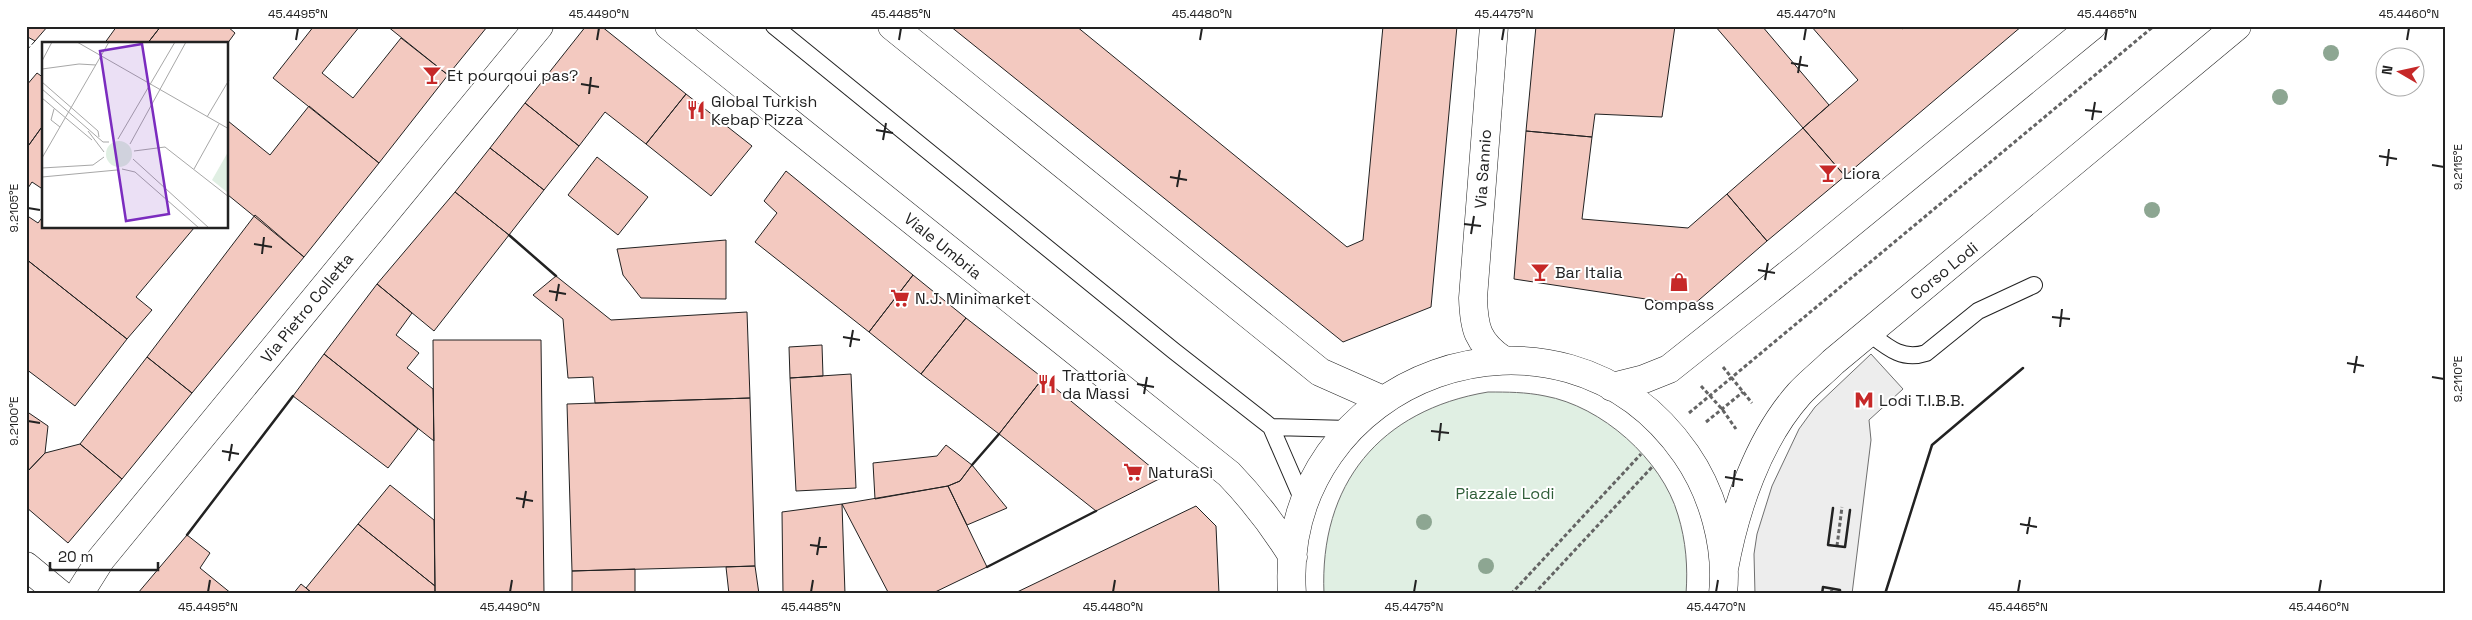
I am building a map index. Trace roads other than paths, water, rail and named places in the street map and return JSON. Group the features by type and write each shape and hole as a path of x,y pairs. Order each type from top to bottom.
{"main road":[{"name":"Via Pietro Colletta","path":"79,594 101,559 539,26"},
{"name":"Viale Umbria","path":"669,26 1229,474 1253,498 1276,528 1293,557"},
{"path":"892,26 1320,372 1384,400"},
{"name":"Via Sannio","path":"1494,26 1473,298 1477,332 1482,342 1502,360"},
{"path":"1612,387 1644,379 1670,369 1805,262 2092,26"},
{"name":"Corso Lodi","path":"1724,581 1730,534 1741,497 1774,430 1799,395 1869,333 2238,26"},
{"path":"1292,594 1293,557 1304,503 1321,468 1350,429 1384,400 1415,381 1437,372 1476,362 1502,360 1557,366 1583,373 1627,396 1656,418 1679,444 1697,470 1714,511 1724,581"},
{"path":"26,566 60,594"}],"lane":[{"path":"774,26 1174,351 1271,426 1304,503"},
{"path":"1869,333 1889,349 1901,355 1919,356 1926,353 1978,311 2034,284"},
{"path":"1271,426 1350,429"}],"place":[{"name":"Et pourqoui pas?","path":"432,75"},
{"name":"Global Turkish Kebap Pizza","path":"696,110"},
{"name":"Liora","path":"1828,173"},
{"name":"Bar Italia","path":"1540,272"},
{"name":"Compass","path":"1679,282"},
{"name":"N.J. Minimarket","path":"900,298"},
{"name":"Trattoria da Massi","path":"1047,384"},
{"name":"Lodi T.I.B.B.","path":"1864,400"},
{"name":"NaturaSì","path":"1133,472"}],"park label":[{"name":"Piazzale Lodi","path":"1505,493"}]}
